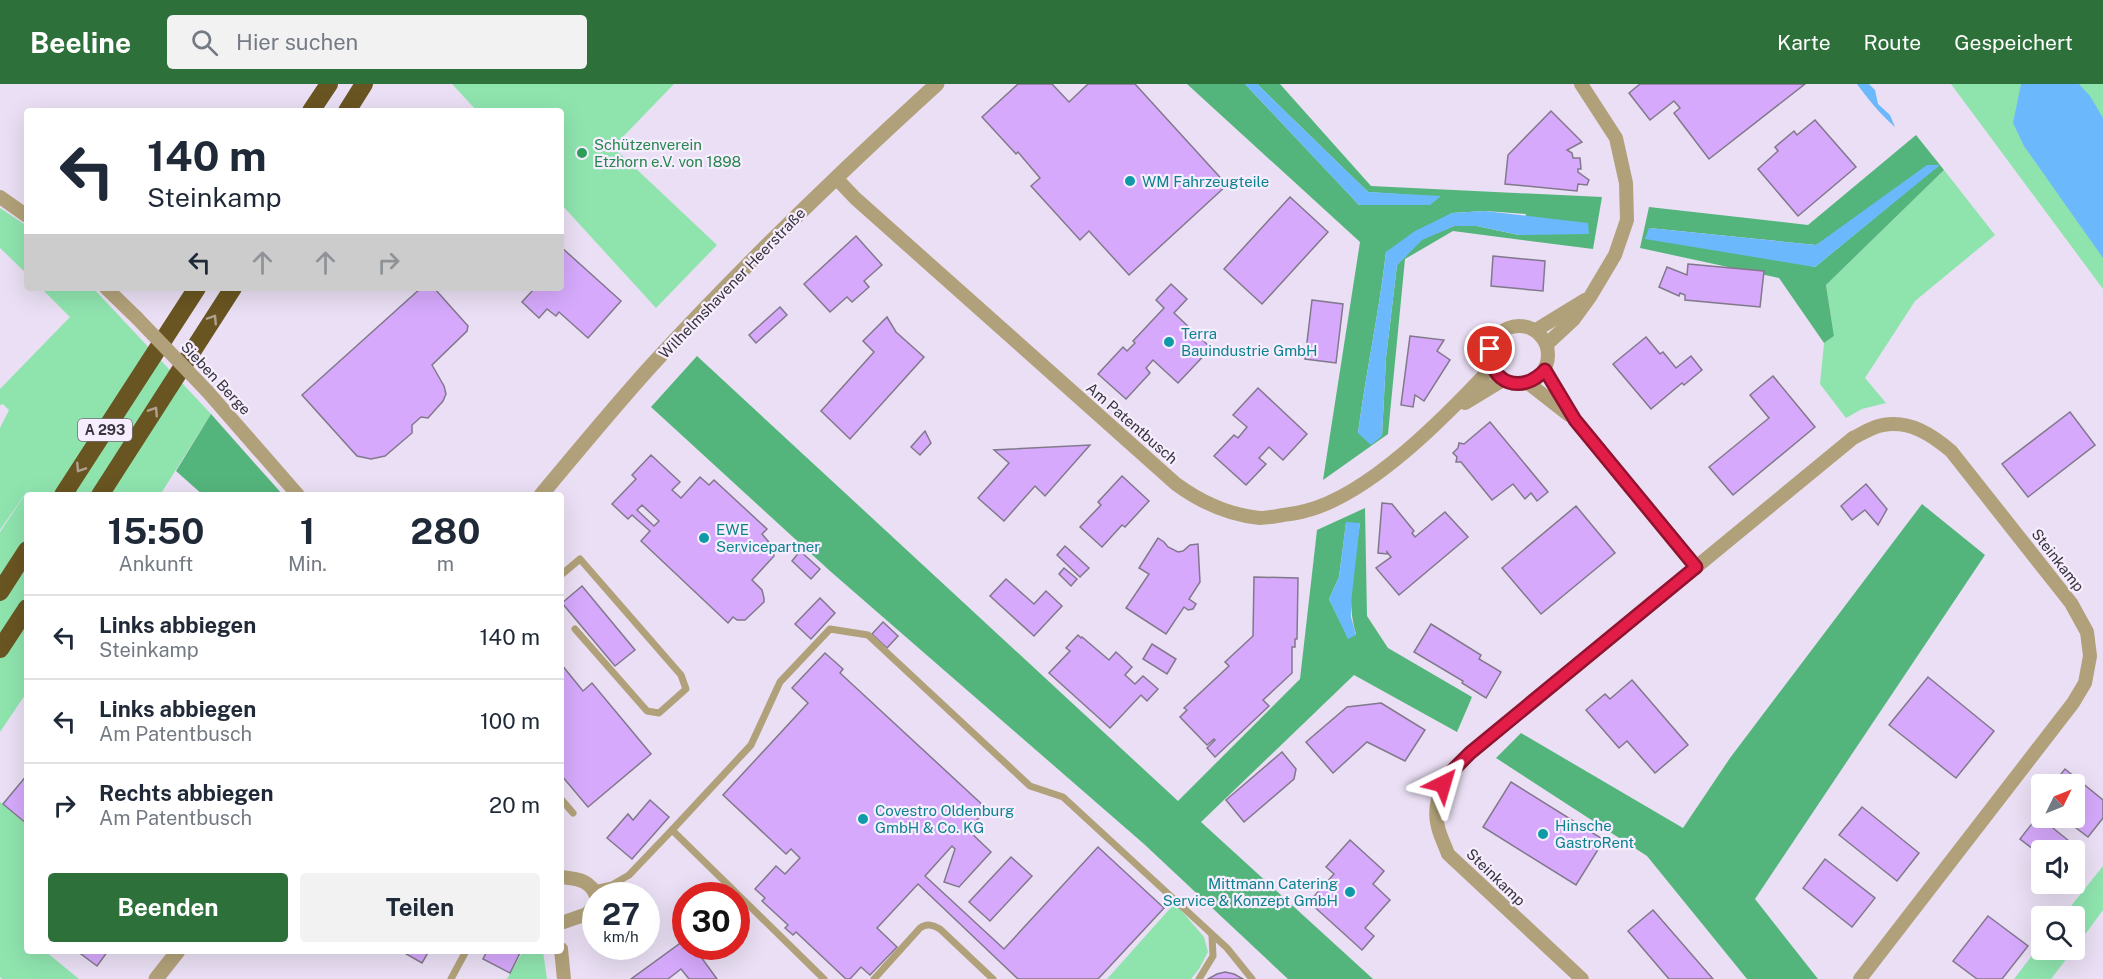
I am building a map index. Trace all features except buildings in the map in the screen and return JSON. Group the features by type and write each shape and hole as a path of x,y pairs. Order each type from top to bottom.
{"highway":[{"path":"313,108 329,84"},
{"path":"349,108 364,84"},
{"name":"A 293","path":"65,492 195,291"},
{"name":"A 293","path":"102,492 231,291"},
{"path":"0,592 24,555"},
{"path":"0,649 24,613"}],"street":[{"name":"Wilhelmshavener Heerstraße","path":"544,492 649,368 702,312 836,178 937,84"},
{"path":"1547,344 1574,319 1590,297 1615,255 1627,220 1627,186 1616,138 1581,84"},
{"name":"Am Patentbusch","path":"836,178 855,198 1176,484 1194,498 1216,508 1262,518 1306,511 1340,497 1359,486 1448,413 1492,367"},
{"path":"0,197 24,214"},
{"name":"Sieben Berge","path":"109,291 207,391 295,492"},
{"path":"1536,330 1590,297"},
{"path":"1527,326 1536,330 1547,344 1548,358 1545,370 1538,378 1528,383 1511,383 1503,380 1492,367 1490,349 1500,333 1508,328 1527,326"},
{"path":"1545,370 1575,420 1696,567"},
{"name":"Am Patentbusch","path":"1448,413 1503,380"},
{"path":"1528,383 1575,420"},
{"name":"Steinkamp","path":"1582,979 1448,854 1437,826 1436,807 1443,784 1470,753 1853,438 1882,425 1908,425 1932,435 1951,451 2071,603 2087,632 2090,656 2085,683 2073,703 1860,979"},
{"path":"564,878 585,882"},
{"path":"564,922 582,916"},
{"path":"161,977 176,954"},
{"path":"562,954 564,979"}],"lane":[{"path":"564,572 580,559 681,675 686,689 659,713 647,711 575,629"},
{"path":"617,882 628,875 751,745 780,682 830,629 868,635 1030,786 1062,797 1176,899 1227,948 1252,979"},
{"path":"564,802 573,813"},
{"path":"672,830 824,979"},
{"path":"874,979 920,928 933,925 993,979"},
{"path":"1199,979 1213,956 1212,936"},
{"path":"451,979 464,954"}],"green space":[{"path":"452,84 674,84 613,147 717,245 656,308 564,207 564,108 474,108"},
{"path":"1187,84 1245,84 1359,205 1440,197 1368,192 1257,84 1280,84 1371,186 1602,197 1593,249 1453,231 1405,259 1388,434 1323,480 1360,242","holes":["1485,211 1526,214 1519,235 1477,226 1454,226 1422,239 1397,265 1386,358 1382,436 1358,433 1386,252 1452,213"]},
{"path":"1951,84 2103,84 2103,289"},
{"path":"1916,135 1944,170 1826,285 1834,336 1824,343 1779,278 1640,248 1649,207 1808,225","holes":["1939,165 1815,267 1649,228 1816,245"]},
{"path":"1944,170 1995,235 1915,301 1865,378 1886,403 1862,409 1846,418 1820,384 1824,343 1834,336 1826,285"},
{"path":"0,208 24,224 24,271 0,248"},
{"path":"44,291 96,291 211,414 162,492 27,492 34,481 24,492 24,495 0,530 0,428 9,410 3,404 0,405 0,389 70,317"},
{"path":"697,356 1178,801 1300,679 1317,530 1365,508 1367,616 1388,648 1472,697 1457,732 1354,675 1201,822 1373,979 1288,979 1144,844 830,571 651,407","holes":["1346,523 1360,523 1351,593 1356,634 1348,638 1329,599 1339,577"]},
{"path":"211,414 280,492 200,492 176,471"},
{"path":"24,496 24,696 0,732 0,532"},
{"path":"1922,504 1985,555 1755,899 1818,979 1747,979 1647,856 1496,758 1521,733 1683,828 1730,758"},
{"path":"0,802 24,822 24,954 49,954 79,979 2,979 0,977"},
{"path":"2103,866 2103,910 2085,934 2085,906 2071,906 2081,894 2085,894 2085,888"},
{"path":"1175,903 1204,937 1208,952 1191,979 1107,979"},
{"path":"521,954 543,954 547,979 507,979"},
{"path":"2031,957 2031,960 2065,960 2051,979 2014,979"}],"water":[{"path":"1245,84 1257,84 1368,192 1441,196 1430,205 1359,205"},
{"path":"1857,84 1869,84 1875,90 1878,104 1890,115 1895,127 1875,107"},
{"path":"2021,84 2079,84 2090,96 2103,118 2103,258 2024,146 2013,123"},
{"path":"1927,165 1940,165 1815,267 1645,239 1649,228 1816,245"},
{"path":"1485,211 1588,223 1589,234 1519,235 1477,226 1454,226 1422,240 1397,265 1386,358 1382,436 1371,445 1358,433 1386,252 1415,231 1452,213"},
{"path":"1346,522 1360,523 1351,603 1351,617 1356,635 1348,639 1329,599 1339,577"}],"place":[{"name":"Schützenverein Etzhorn e.V. von 1898","path":"582,153"},
{"name":"WM Fahrzeugteile","path":"1130,181"},
{"name":"Terra Bauindustrie GmbH","path":"1169,342"},
{"name":"EWE Servicepartner","path":"704,538"},
{"name":"Covestro Oldenburg GmbH & Co. KG","path":"863,819"},
{"name":"Hinsche GastroRent","path":"1543,834"},
{"name":"Mittmann Catering Service & Konzept GmbH","path":"1350,892"}],"route":[{"path":"1443,784 1470,753 1696,567 1575,420 1545,370 1538,378 1528,383 1511,383 1503,380 1492,367 1490,349"}]}
